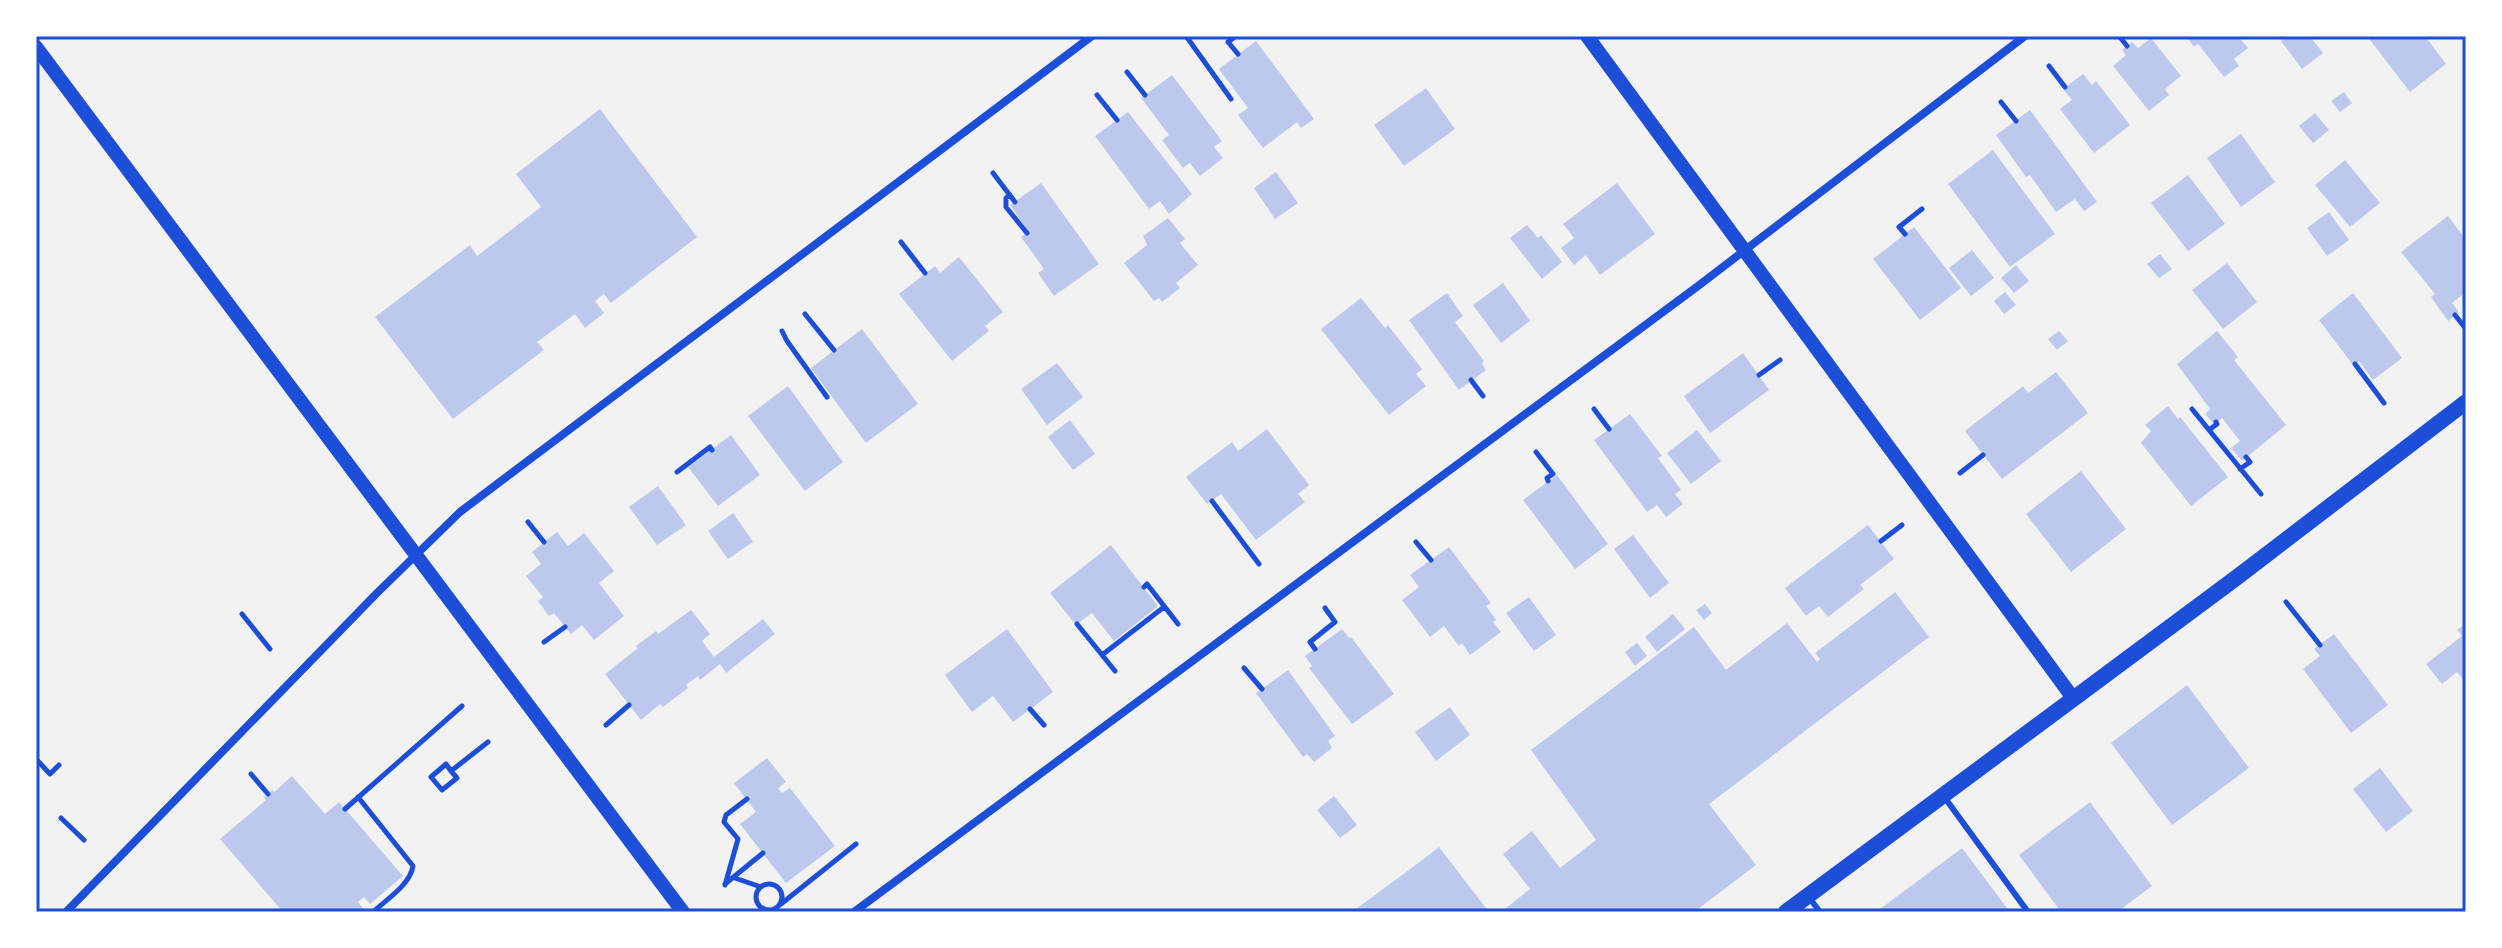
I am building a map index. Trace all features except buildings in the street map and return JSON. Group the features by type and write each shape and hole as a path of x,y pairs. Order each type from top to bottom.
{"main road":[{"path":"1786,912 2236,578 2466,402"}],"street":[{"path":"66,912 229,743 460,512 1092,36"},
{"path":"1587,36 2073,698"},
{"path":"854,912 1743,252 2025,36"},
{"path":"36,47 683,912"}],"lane":[{"path":"1943,795 2028,912"},
{"path":"1808,896 1820,912"}],"path":[{"path":"1186,36 1231,99"},
{"path":"1236,36 1228,42 1238,54"},
{"path":"2119,36 2127,46"},
{"path":"2049,66 2065,87"},
{"path":"1127,72 1145,95"},
{"path":"1097,95 1117,120"},
{"path":"2001,102 2016,121"},
{"path":"993,173 1015,202"},
{"path":"1010,195 1006,198 1006,207 1027,233"},
{"path":"1905,234 1899,227 1922,209"},
{"path":"901,242 925,273"},
{"path":"805,314 834,350"},
{"path":"2455,315 2466,329"},
{"path":"782,331 827,397"},
{"path":"1759,375 1780,360"},
{"path":"2355,364 2384,403"},
{"path":"1471,380 1483,396"},
{"path":"1594,409 1609,429"},
{"path":"2192,409 2261,494"},
{"path":"2209,430 2216,422"},
{"path":"677,472 710,447 712,450"},
{"path":"1536,452 1553,474 1547,478 1548,481"},
{"path":"1960,473 1983,455"},
{"path":"2240,469 2250,462 2246,457"},
{"path":"1212,501 1259,564"},
{"path":"528,522 544,542"},
{"path":"1881,541 1902,525"},
{"path":"1416,542 1431,560"},
{"path":"1144,587 1147,584 1178,624"},
{"path":"2286,602 2320,645"},
{"path":"1102,655 1164,607"},
{"path":"1315,649 1310,642 1335,622 1325,608"},
{"path":"242,614 270,649"},
{"path":"1077,624 1115,671"},
{"path":"544,642 565,627"},
{"path":"1244,668 1262,689"},
{"path":"606,725 629,705"},
{"path":"345,809 462,706"},
{"path":"1030,709 1044,725"},
{"path":"451,771 488,742"},
{"path":"36,759 50,774 59,765"},
{"path":"446,764 451,771 457,778 442,790 431,777 446,764"},
{"path":"251,774 268,794"},
{"path":"358,797 413,866 411,876 405,883 373,912"},
{"path":"747,799 726,815 724,822 738,839 725,885 763,853"},
{"path":"61,818 84,840"},
{"path":"781,904 782,894 777,887 769,884 761,887 756,895 761,907 770,911 779,907 856,844"},
{"path":"734,877 761,887"}]}
